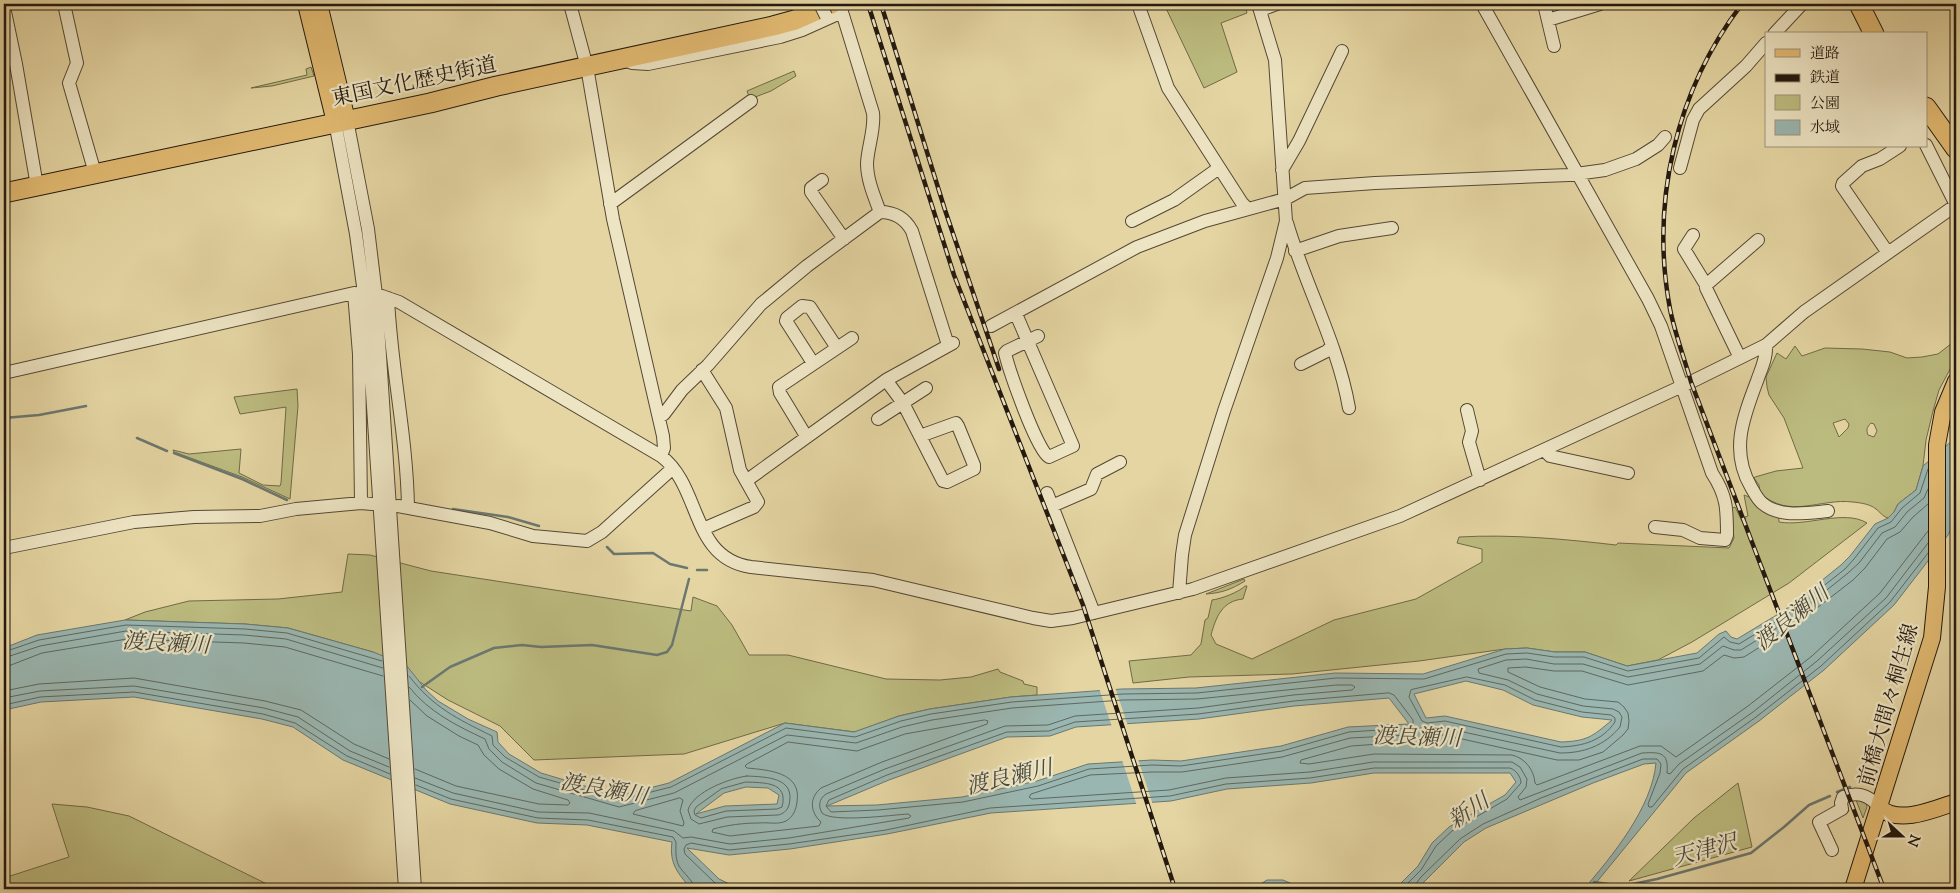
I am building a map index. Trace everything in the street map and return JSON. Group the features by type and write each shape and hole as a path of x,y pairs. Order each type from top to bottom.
{"highway":[{"path":"1859,4 1873,32"},
{"name":"東国文化歴史街道","path":"4,193 341,121 828,13"},
{"path":"1928,110 1956,149"}],"main road":[{"path":"306,4 341,121"},
{"path":"319,4 341,121"},
{"name":"前橋大間々桐生線","path":"1853,889 1928,654 1937,587 1936,462 1940,426 1946,402 1956,382"},
{"path":"1880,808 1890,814 1910,815 1956,802"}],"street":[{"path":"64,4 77,63 68,83 95,174"},
{"path":"570,4 587,67 610,204 659,417 664,442 661,456"},
{"path":"622,58 632,50 645,45 788,13 810,4"},
{"path":"820,4 828,13 842,12 872,112 874,119 867,167 870,186 880,212"},
{"path":"1138,4 1168,88 1247,208"},
{"path":"1277,4 1259,7 1275,60 1286,221 1331,347 1349,408"},
{"path":"1482,4 1648,299 1661,326 1712,473 1726,499 1728,535 1725,540 1700,538 1683,530 1655,527"},
{"path":"1544,4 1554,46"},
{"path":"1548,20 1600,4"},
{"path":"1776,32 1802,4"},
{"path":"4,7 37,186"},
{"path":"1680,168 1692,120 1699,109 1746,66 1765,44"},
{"path":"1282,170 1299,141 1342,51"},
{"path":"610,204 751,101"},
{"path":"341,121 355,226 371,295 391,350 400,408 403,507 490,523 533,536 587,541 598,535 673,468"},
{"path":"991,326 1137,247 1205,221 1285,198 1297,190 1316,186 1579,174 1626,164 1658,145 1665,137"},
{"path":"1888,253 1842,186 1862,166 1880,159 1897,148"},
{"path":"4,374 371,295 478,348 661,456 673,468 685,487 703,529 715,550 728,560 738,564 872,580 1042,620 1059,620 1179,593 1209,584 1400,516 1766,345 1804,312 1956,205 1928,148"},
{"path":"1132,221 1174,200 1219,168"},
{"path":"822,180 813,187 811,192 844,239"},
{"path":"659,417 664,414 682,390 761,304 792,278 880,212 889,212 901,218 912,231 951,344 886,380 746,480"},
{"path":"1179,593 1185,535 1224,411 1277,258 1286,221"},
{"path":"1295,250 1340,236 1392,228"},
{"path":"1692,235 1684,249 1706,285 1740,358"},
{"path":"1706,285 1758,240"},
{"path":"4,548 126,523 194,517 260,516 296,509 366,504 359,354 371,295"},
{"path":"371,295 386,523 415,889"},
{"path":"814,363 786,321 787,318 802,306 810,307 837,348"},
{"path":"1016,314 1033,338 1073,446 1049,457 1044,454 1032,432 1006,356 1007,351 1033,338"},
{"path":"806,436 778,390 782,384 852,338"},
{"path":"1766,345 1766,356 1751,397 1740,441 1739,454 1742,466 1757,496 1768,507 1795,514 1828,510"},
{"path":"1301,364 1327,351 1331,347"},
{"path":"702,370 726,408 739,467 757,499 756,506 703,529"},
{"path":"886,380 903,403 943,481 947,482 974,469 956,423 920,436"},
{"path":"878,419 926,388"},
{"path":"1467,410 1472,431 1469,442 1480,480"},
{"path":"1544,450 1550,456 1628,473"},
{"path":"1052,506 1091,489 1097,474 1120,462"},
{"path":"1047,493 1094,613"},
{"path":"386,523 405,889"},
{"path":"1832,850 1819,822 1842,809 1843,797 1857,793 1871,799 1880,808"}],"green space":[{"path":"1164,4 1245,4 1247,13 1221,23 1237,72 1204,88"},
{"path":"311,67 314,76 272,86 251,88 307,75 306,69"},
{"path":"794,71 796,76 771,91 750,99 747,91"},
{"path":"1956,340 1956,358 1939,390 1916,490 1898,504 1888,518 1874,507 1862,503 1840,502 1794,507 1771,501 1760,493 1755,477 1776,471 1803,468 1784,418 1769,395 1767,387 1766,377 1777,353 1786,359 1795,346 1802,356 1825,348 1890,352 1907,358 1938,354","holes":["1845,419 1849,424 1848,428 1839,437 1833,423","1871,423 1874,424 1877,431 1874,437 1867,433"]},
{"path":"297,389 298,406 290,499 242,477 174,452 173,450 189,454 241,449 239,473 263,485 280,486 286,407 240,414 234,397"},
{"path":"1953,409 1956,410 1956,425 1952,430 1948,425"},
{"path":"1744,495 1778,508 1779,522 1790,523 1847,518 1858,519 1867,523 1789,583 1692,642 1658,660 1627,666 1585,652 1555,652 1527,648 1292,674 1189,677 1133,683 1129,661 1191,655 1201,644 1205,620 1208,618 1212,600 1230,595 1245,586 1247,586 1243,599 1230,603 1221,611 1211,635 1216,644 1252,659 1334,620 1416,599 1482,562 1482,549 1457,543 1459,537 1518,537 1616,545 1618,543 1729,548 1734,538 1730,509 1735,507 1742,521 1746,519 1745,517 1748,516"},
{"path":"348,554 370,555 431,571 691,611 693,597 717,606 732,625 749,655 788,655 886,679 940,680 971,677 998,669 1000,672 1023,681 1024,684 1037,687 1037,695 930,709 899,716 855,732 785,723 684,754 534,760 500,726 448,700 373,652 288,628 245,624 125,620 145,612 189,601 278,599 342,592"},
{"path":"1244,579 1245,581 1231,588 1217,593 1206,594"},
{"path":"1738,783 1752,847 1629,881 1694,818"},
{"path":"1855,796 1866,801 1867,807 1863,818 1856,800 1846,803 1849,811 1847,812 1845,800"},
{"path":"52,804 87,807 129,816 277,889 4,889 4,878 69,857"}],"water":[{"name":"渡良瀬川","path":"1956,425 1956,519 1948,535 1894,605 1824,670 1759,721 1686,773 1591,889 1584,889 1618,846 1639,814 1653,780 1656,763 1644,764 1593,783 1486,828 1464,842 1417,889 1395,889 1418,866 1432,843 1449,827 1505,795 1516,782 1510,773 1374,773 1311,783 1227,789 1171,801 991,813 887,834 790,849 729,855 687,848 719,879 740,889 691,889 678,873 673,862 672,842 587,825 537,823 450,804 343,760 293,727 262,719 134,697 41,702 4,710 4,648 37,635 125,620 245,624 288,628 373,652 406,665 426,690 438,701 468,719 497,732 498,742 509,754 541,773 618,796 669,783 785,723 854,732 899,716 930,709 1011,697 1122,689 1196,688 1335,673 1423,674 1505,649 1527,648 1555,652 1585,652 1627,666 1697,653 1719,634 1726,631 1731,637 1737,639 1785,610 1841,565 1875,524 1888,518 1898,504 1916,490 1923,466 1953,440 1952,430","holes":["1466,681 1503,690 1533,705 1582,717 1612,720 1589,737 1577,741 1561,742 1445,716 1426,718 1414,694","1389,698 1409,724 1348,727 1281,746 1181,761 1152,760 1088,764 1037,781 962,797 877,805 827,806 889,780 1007,737 1050,736 1076,727 1199,719 1294,706","746,787 768,788 779,795 777,804 725,806 696,814 724,793"]},
{"path":"1267,880 1283,880 1304,889 1216,889 1231,884 1259,885"}],"pier":[{"path":"1779,610 1808,686 1806,687 1777,611"},
{"path":"1115,687 1128,726 1112,727 1099,688"},
{"path":"1138,759 1153,805 1137,806 1122,760"}],"waterway":[{"path":"4,418 39,415 86,406"},
{"path":"137,438 167,451"},
{"path":"174,453 242,479 287,500"},
{"path":"453,509 508,517 539,526"},
{"path":"607,547 614,554 653,553 670,564 687,568"},
{"path":"697,570 707,570"},
{"path":"422,687 450,667 494,648 522,645 541,647 592,645 657,655 667,652 672,645 689,579"},
{"name":"天津沢","path":"1837,792 1850,787"},
{"name":"天津沢","path":"1628,885 1751,853 1809,805 1830,796"},
{"name":"天津沢","path":"1594,882 1615,885"}],"railway":[{"path":"868,4 954,275 1083,605 1175,889"},
{"path":"881,4 945,210 999,369"},
{"path":"1742,4 1719,37 1700,73 1685,110 1674,149 1667,188 1664,228 1665,269 1670,309 1691,382 1884,889"}],"water label":[{"name":"新川","path":"1468,810"}]}
